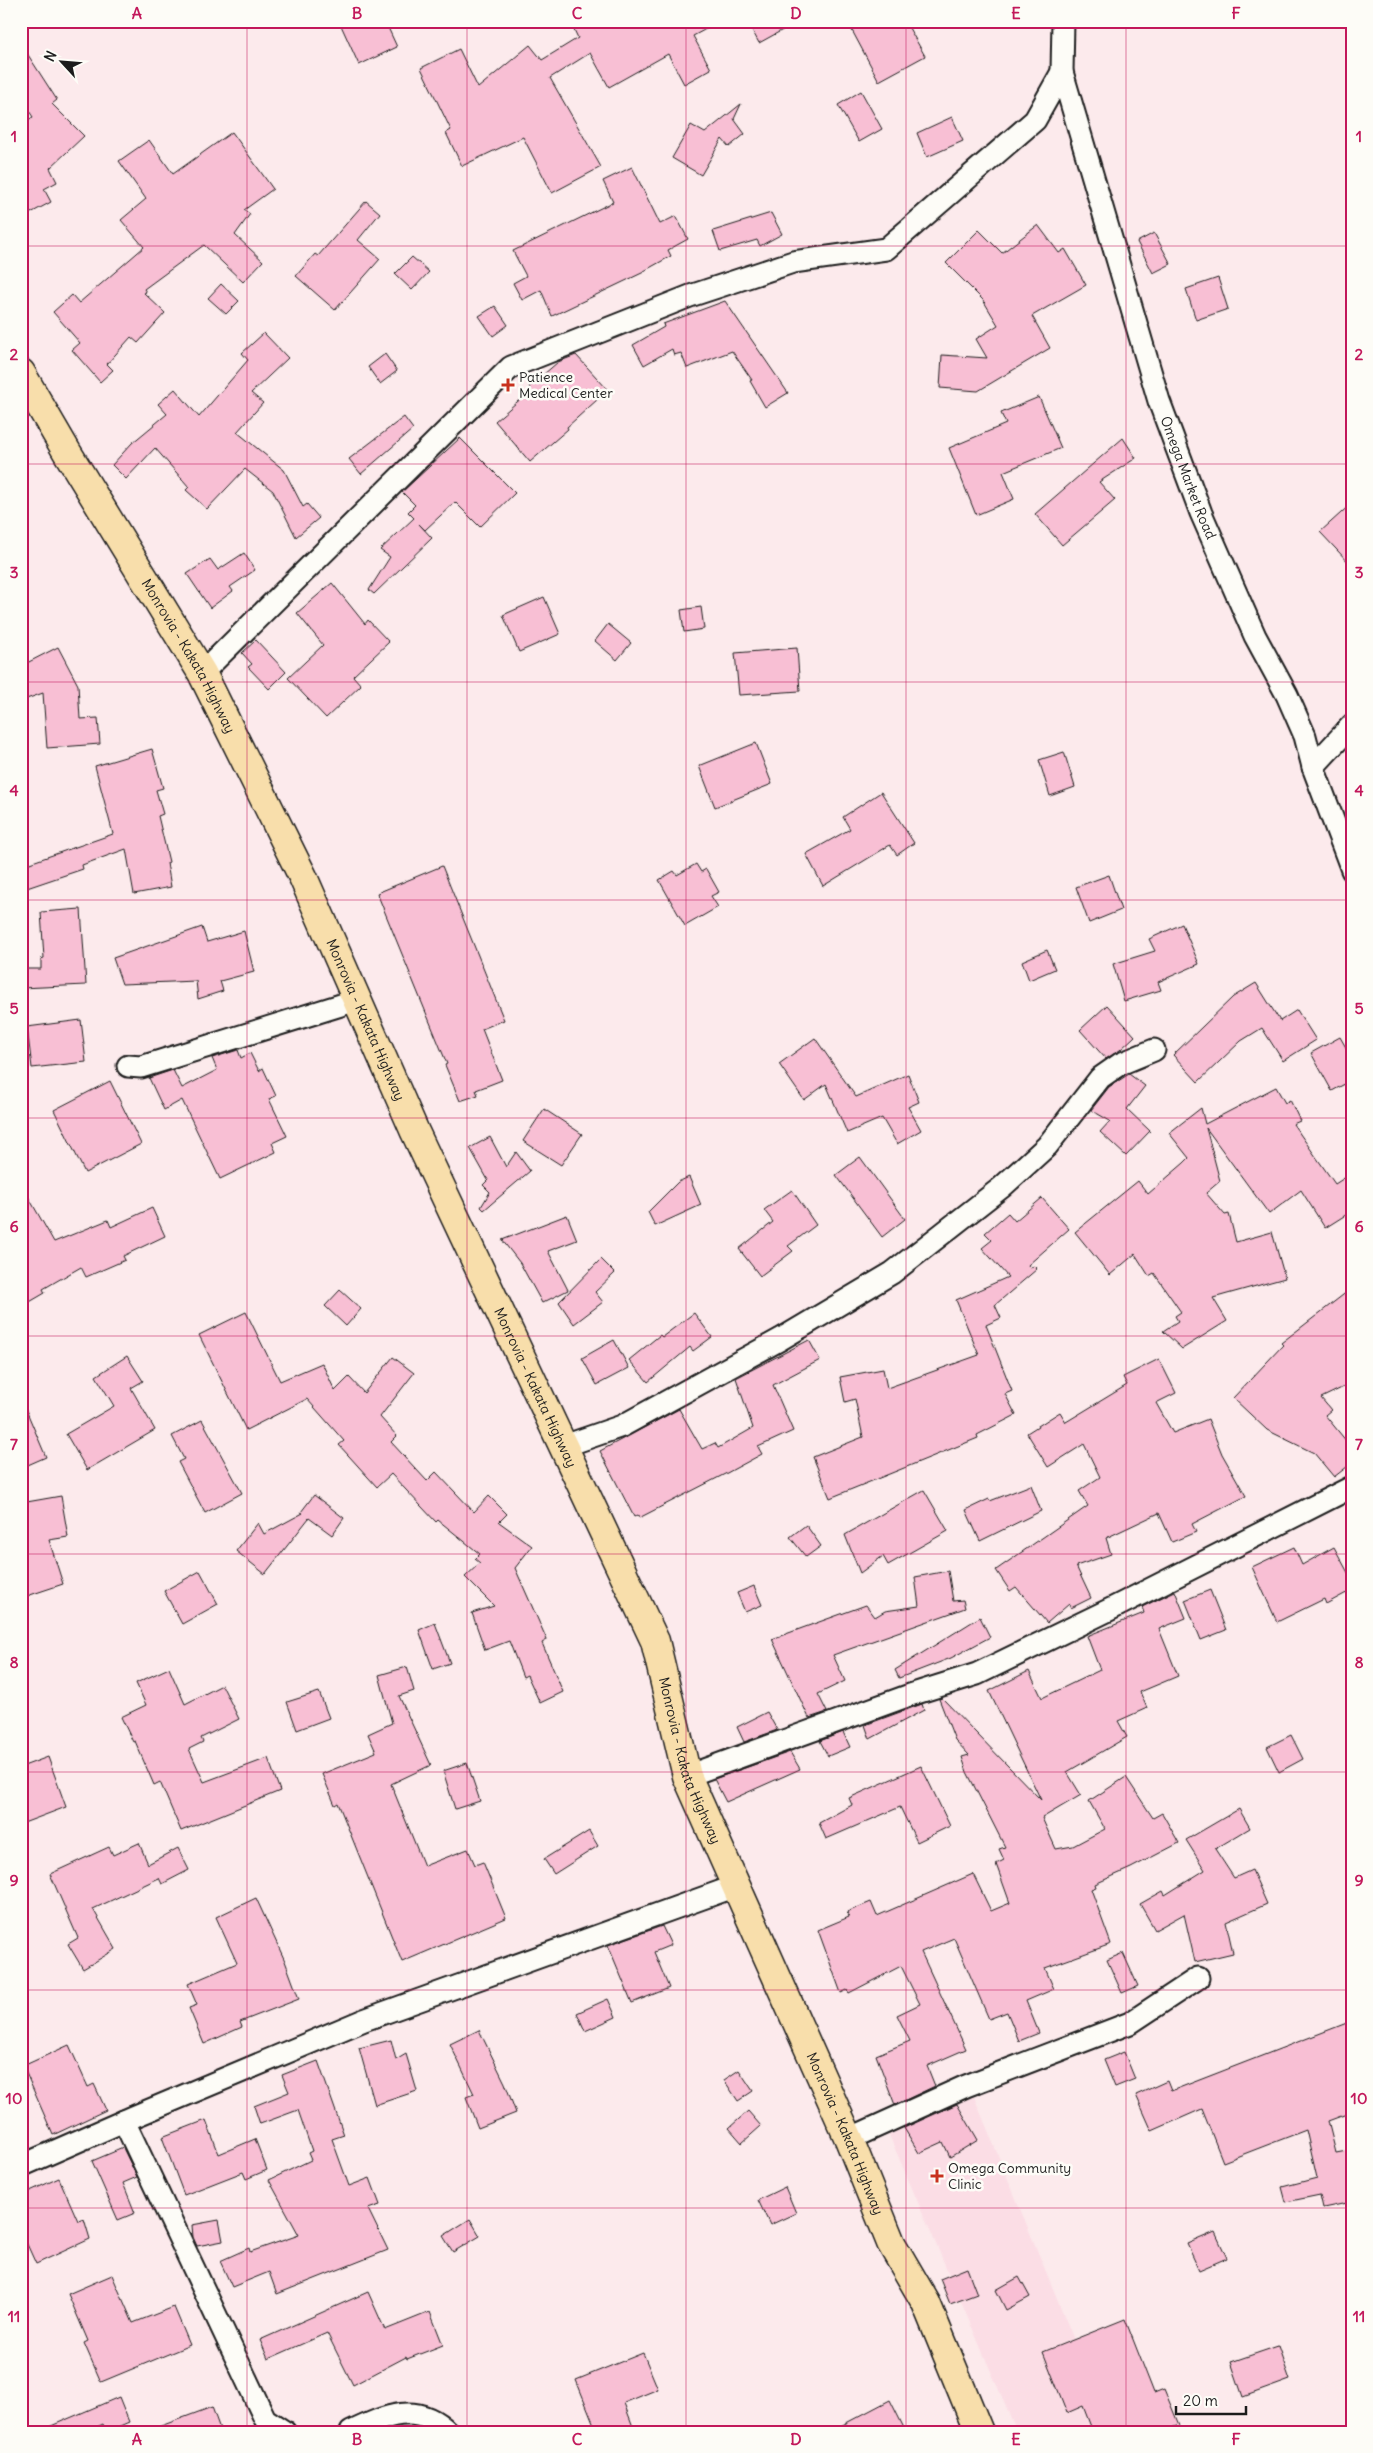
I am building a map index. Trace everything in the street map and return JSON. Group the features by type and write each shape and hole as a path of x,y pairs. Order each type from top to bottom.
{"highway":[{"name":"Monrovia - Kakata Highway","path":"21,373 202,673 303,877 415,1132 655,1641 687,1776 849,2139 891,2242 926,2303 980,2432"}],"street":[{"path":"202,673 511,367 690,296 793,262 886,249 1035,120 1062,72 1063,21"},
{"name":"Omega Market Road","path":"1062,72 1159,401 1201,513 1255,636 1287,695 1305,736 1312,767 1352,870"},
{"path":"1312,767 1352,724"},
{"path":"128,1066 141,1067 357,1000"},
{"path":"564,1446 622,1426 781,1339 892,1273 1002,1187 1046,1146 1100,1078 1120,1064 1154,1050"},
{"path":"687,1776 910,1695 977,1674 1113,1608 1352,1487"},
{"path":"21,2166 124,2120 364,2020 736,1886"},
{"path":"849,2139 966,2086 1130,2024 1198,1978"},
{"path":"124,2120 265,2419 285,2432"},
{"path":"351,2432 376,2420 408,2412 436,2420 448,2432"}],"shaded area":[{"path":"970,2087 1112,2432 1017,2432 886,2128"}],"building":[{"path":"339,21 385,21 397,47 359,65"},
{"path":"570,21 721,21 693,36 711,69 684,84 668,54 609,87 590,53 550,78 601,167 552,193 523,137 462,166 446,133 451,130 421,68 459,49 478,88 530,45 542,60 578,38"},
{"path":"747,21 799,21 759,43"},
{"path":"847,21 905,21 925,56 879,81"},
{"path":"21,44 57,100 52,104 84,136 50,168 57,182 44,189 51,202 29,214 21,200 21,124 33,117 21,99"},
{"path":"861,91 882,129 859,142 838,105"},
{"path":"741,104 734,119 745,134 729,147 722,139 701,175 672,158 691,125 705,133"},
{"path":"952,117 963,141 927,157 917,133"},
{"path":"232,132 273,189 244,210 250,214 235,235 263,261 243,282 204,245 144,289 146,292 144,293 165,313 138,343 131,337 107,364 113,370 100,382 72,350 80,343 53,312 72,295 79,303 144,247 121,220 146,199 119,161 149,140 173,174"},
{"path":"632,167 660,224 676,216 688,239 668,250 671,256 644,272 552,316 541,290 522,300 513,283 526,276 513,251 613,202 603,181"},
{"path":"366,201 380,213 358,240 380,259 335,310 296,276 315,254 318,256"},
{"path":"771,213 782,234 760,246 757,240 720,251 713,231"},
{"path":"1038,225 1059,253 1065,249 1086,285 1032,316 1050,348 978,391 940,388 942,355 987,358 976,339 998,325 983,300 946,263 979,230 1002,253"},
{"path":"1154,233 1171,264 1153,273 1137,242"},
{"path":"412,257 429,272 412,290 395,274"},
{"path":"1218,278 1228,309 1196,320 1186,289"},
{"path":"221,284 239,301 226,314 208,298"},
{"path":"725,301 788,393 765,407 750,381 752,380 732,351 687,368 681,353 674,355 672,349 644,365 633,345 664,327 663,324"},
{"path":"495,306 508,325 493,336 479,316"},
{"path":"264,333 288,358 251,393 263,403 237,432 284,470 303,507 307,504 319,518 296,537 273,491 245,469 207,509 186,490 189,487 155,448 126,479 112,465 132,443 167,414 158,404 175,389 199,417 248,360 242,353"},
{"path":"385,354 397,371 380,384 368,367"},
{"path":"576,355 608,390 567,427 568,429 530,462 495,421 531,390 529,387 558,362"},
{"path":"1039,397 1061,448 1003,472 1014,499 976,515 949,448 1006,424 1001,413"},
{"path":"404,417 413,429 361,474 349,459"},
{"path":"460,438 515,493 480,527 455,502 425,530 419,524 432,538 374,594 369,590 390,557 380,550 414,518 408,512 415,505 402,492"},
{"path":"1123,438 1136,458 1099,482 1115,500 1062,545 1035,514"},
{"path":"1352,503 1352,566 1320,532"},
{"path":"244,553 255,570 230,587 233,591 210,608 187,574 210,559 218,570"},
{"path":"332,583 365,624 368,620 389,642 353,676 361,685 326,718 288,678 323,645 297,613"},
{"path":"544,597 560,634 519,652 503,615"},
{"path":"701,607 704,629 684,632 681,610"},
{"path":"608,624 631,643 617,660 595,641"},
{"path":"256,640 286,672 269,689 248,667 252,664 242,653"},
{"path":"58,647 78,685 80,719 98,718 100,744 47,748 43,693 21,701 21,666"},
{"path":"797,648 800,691 739,695 735,653"},
{"path":"756,743 772,784 715,807 699,766"},
{"path":"152,749 163,788 156,790 163,814 158,816 169,862 167,863 171,887 134,894 126,849 82,865 83,869 21,890 21,866 113,834 95,766"},
{"path":"1064,752 1075,787 1050,796 1039,760"},
{"path":"881,792 914,843 897,855 890,845 823,886 806,854 850,829 843,817"},
{"path":"696,864 701,872 706,869 719,892 711,896 718,907 685,926 659,880 674,871 677,875"},
{"path":"442,866 504,1020 482,1029 502,1080 476,1090 478,1095 460,1101 445,1065 447,1064 377,893"},
{"path":"1109,875 1121,910 1089,923 1076,887"},
{"path":"81,909 86,985 21,988 21,969 41,969 41,959 44,958 41,912"},
{"path":"1182,924 1199,964 1158,982 1161,990 1124,1001 1113,964 1155,951 1149,939"},
{"path":"202,927 207,942 244,931 254,972 220,981 223,991 198,999 196,981 122,984 113,958"},
{"path":"1047,950 1055,969 1029,980 1022,961"},
{"path":"1256,983 1280,1021 1297,1010 1316,1040 1283,1061 1262,1028 1241,1041 1198,1082 1173,1055 1233,997"},
{"path":"1107,1005 1135,1036 1120,1050 1106,1059 1080,1030"},
{"path":"81,1020 86,1062 32,1068 27,1027"},
{"path":"1340,1037 1352,1058 1352,1080 1332,1091 1311,1053"},
{"path":"815,1038 856,1097 908,1074 919,1102 908,1107 921,1130 897,1144 882,1118 847,1133 826,1084 804,1100 779,1064"},
{"path":"238,1050 241,1058 250,1053 259,1071 263,1068 276,1096 269,1099 287,1136 272,1143 276,1152 220,1179 182,1100 164,1110 149,1078 173,1070 182,1088 217,1070 212,1058"},
{"path":"1129,1074 1145,1086 1127,1109 1150,1131 1126,1156 1100,1132 1110,1121 1091,1110 1109,1087"},
{"path":"110,1081 141,1144 85,1173 54,1110"},
{"path":"1276,1087 1285,1103 1290,1100 1300,1121 1293,1124 1335,1184 1352,1173 1352,1211 1325,1228 1301,1190 1269,1214 1206,1128 1220,1181 1206,1193 1225,1215 1229,1214 1236,1242 1272,1232 1285,1278 1213,1298 1227,1321 1182,1349 1163,1331 1178,1321 1175,1316 1181,1312 1154,1273 1149,1276 1135,1254 1110,1275 1075,1232 1138,1181 1148,1194 1184,1163 1189,1158 1169,1133 1201,1108 1205,1124"},
{"path":"544,1109 582,1134 561,1165 523,1141"},
{"path":"490,1137 506,1167 516,1152 530,1171 484,1210 481,1207 490,1192 483,1185 488,1180 470,1148"},
{"path":"860,1157 905,1219 882,1237 836,1175"},
{"path":"689,1177 701,1205 655,1226 648,1212 678,1182"},
{"path":"21,1184 54,1242 108,1220 111,1227 152,1208 165,1236 123,1256 125,1260 86,1277 81,1267 43,1289 45,1293 21,1307"},
{"path":"792,1190 816,1225 788,1246 793,1251 760,1276 739,1249 773,1222 764,1210"},
{"path":"1042,1198 1069,1229 1028,1265 1030,1268 1034,1266 1037,1269 995,1305 1001,1318 986,1325 1012,1391 1005,1394 1016,1415 977,1435 978,1438 830,1498 813,1457 863,1437 855,1399 845,1402 840,1377 883,1369 887,1388 979,1355 956,1300 1008,1277 982,1248 992,1240 985,1233 1008,1213 1015,1221"},
{"path":"567,1215 577,1240 548,1251 568,1290 542,1303 520,1263 502,1240"},
{"path":"601,1259 615,1273 595,1292 603,1302 574,1324 559,1302"},
{"path":"1352,1288 1352,1383 1321,1398 1331,1410 1325,1415 1352,1448 1352,1463 1334,1477 1314,1453 1267,1430 1233,1398 1283,1345 1281,1343"},
{"path":"340,1290 361,1309 346,1326 325,1306"},
{"path":"246,1312 280,1381 322,1363 335,1391 349,1377 364,1393 393,1357 414,1373 380,1417 397,1436 391,1442 427,1481 436,1472 474,1512 489,1496 507,1514 499,1522 532,1546 515,1568 547,1640 542,1643 563,1692 540,1703 527,1675 523,1677 509,1641 485,1650 472,1613 494,1606 465,1577 480,1563 475,1559 480,1554 438,1520 436,1522 391,1474 377,1487 339,1445 344,1441 307,1399 246,1430 199,1335"},
{"path":"694,1313 712,1337 693,1351 690,1347 648,1382 629,1360 660,1335 662,1337"},
{"path":"614,1340 629,1368 597,1385 582,1358"},
{"path":"809,1340 820,1360 773,1385 793,1431 758,1447 762,1454 639,1518 638,1515 634,1517 600,1451 679,1409 702,1449 715,1443 718,1448 753,1428 736,1378"},
{"path":"127,1356 143,1381 131,1388 155,1430 87,1470 66,1434 114,1406 96,1376"},
{"path":"1159,1359 1176,1393 1156,1403 1173,1433 1208,1419 1222,1454 1246,1496 1192,1524 1196,1532 1172,1542 1159,1513 1106,1538 1111,1554 1076,1566 1091,1598 1071,1608 1069,1604 1047,1623 1016,1587 1010,1591 996,1570 1088,1506 1079,1491 1100,1477 1084,1444 1048,1467 1027,1433 1060,1412 1066,1422 1127,1385 1123,1377"},
{"path":"21,1398 46,1457 21,1468"},
{"path":"202,1420 242,1493 205,1513 178,1462 184,1459 172,1436"},
{"path":"1031,1485 1041,1511 980,1541 966,1510 989,1499 990,1501"},
{"path":"924,1490 948,1531 888,1565 883,1556 860,1573 845,1535"},
{"path":"314,1495 344,1518 332,1535 309,1518 265,1574 236,1551 258,1523 264,1534 303,1513 301,1512"},
{"path":"61,1496 68,1537 49,1540 63,1584 21,1598 21,1503"},
{"path":"806,1525 821,1546 806,1557 790,1537"},
{"path":"1294,1547 1302,1565 1334,1547 1352,1580 1352,1590 1326,1604 1324,1599 1277,1622 1252,1567"},
{"path":"200,1571 218,1604 182,1624 164,1591"},
{"path":"948,1571 953,1601 963,1600 965,1608 833,1655 845,1681 818,1694 827,1712 809,1718 772,1639 866,1605 875,1617 885,1611 919,1606 915,1577"},
{"path":"754,1586 762,1605 745,1612 737,1593"},
{"path":"1210,1590 1226,1630 1201,1640 1185,1600"},
{"path":"1175,1591 1186,1618 1159,1629 1178,1676 1140,1692 1147,1708 1118,1721 1127,1737 1067,1772 1081,1795 1042,1818 1056,1849 1073,1846 1105,1829 1089,1801 1126,1777 1153,1818 1162,1813 1179,1843 1095,1884 1096,1887 1091,1889 1111,1944 1045,1968 1054,1989 1026,2001 1039,2033 1019,2041 1007,2012 989,2019 954,1938 921,1952 966,2049 927,2066 935,2086 895,2105 876,2055 910,2041 897,2015 920,2004 901,1966 849,1993 847,1990 841,1993 818,1930 849,1917 847,1912 871,1902 877,1916 973,1874 991,1911 1010,1903 996,1864 1004,1860 999,1849 1005,1847 967,1772 962,1757 969,1755 955,1740 939,1699 942,1698 1041,1800 989,1691 1029,1671 1042,1698 1100,1670 1087,1636 1144,1613 1142,1607"},
{"path":"980,1617 990,1637 951,1658 899,1678 895,1670"},
{"path":"435,1623 450,1663 433,1669 419,1630"},
{"path":"407,1667 414,1691 399,1696 431,1765 391,1784 424,1866 468,1849 475,1865 483,1862 506,1918 402,1962 338,1803 335,1805 322,1774 376,1752 368,1734 392,1723 379,1675"},
{"path":"169,1668 185,1704 222,1685 239,1719 201,1738 203,1742 189,1749 204,1782 268,1758 280,1791 181,1831 160,1782 154,1785 135,1741 133,1742 121,1717 146,1705 136,1683"},
{"path":"319,1692 329,1718 297,1730 287,1702"},
{"path":"922,1704 924,1710 870,1739 865,1725"},
{"path":"767,1712 777,1730 744,1742 737,1727"},
{"path":"843,1732 850,1747 828,1756 820,1741"},
{"path":"1291,1735 1303,1759 1279,1772 1267,1747"},
{"path":"790,1752 800,1769 726,1802 714,1779"},
{"path":"48,1757 66,1807 21,1824 21,1767"},
{"path":"467,1763 480,1801 455,1809 443,1771"},
{"path":"921,1766 950,1826 917,1842 900,1807 826,1839 819,1823 852,1805 849,1798"},
{"path":"1239,1809 1250,1828 1215,1849 1234,1878 1252,1870 1267,1904 1226,1922 1233,1953 1195,1962 1184,1914 1155,1930 1140,1904 1163,1891 1165,1895 1205,1870 1186,1840"},
{"path":"589,1831 598,1846 554,1874 544,1859"},
{"path":"139,1843 148,1864 178,1848 189,1870 162,1884 159,1878 93,1909 116,1949 83,1969 68,1944 78,1938 50,1874 109,1847 113,1855"},
{"path":"256,1898 285,1961 299,1999 240,2022 242,2027 204,2044 189,2008 197,2005 188,1984 237,1963 216,1917"},
{"path":"662,1926 671,1945 654,1952 669,1988 632,2003 608,1945"},
{"path":"1123,1953 1138,1986 1122,1993 1107,1960"},
{"path":"608,1999 616,2017 585,2031 577,2013"},
{"path":"1352,2021 1352,2112 1328,2121 1336,2153 1352,2150 1352,2202 1323,2208 1320,2195 1286,2202 1282,2187 1317,2178 1306,2130 1223,2162 1202,2109 1152,2131 1136,2095 1167,2081 1171,2091"},
{"path":"479,2030 505,2083 516,2113 478,2128 466,2097 474,2094 450,2044"},
{"path":"391,2040 396,2060 406,2054 417,2091 375,2105 359,2048"},
{"path":"69,2045 88,2087 94,2084 106,2110 53,2135 23,2066"},
{"path":"1124,2052 1135,2079 1115,2087 1104,2060"},
{"path":"318,2061 344,2135 332,2139 349,2186 370,2178 380,2205 368,2209 388,2250 277,2294 269,2272 232,2287 220,2261 249,2248 250,2252 299,2235 269,2180 311,2160 308,2153 312,2151 298,2110 260,2124 254,2106 289,2092 282,2075"},
{"path":"739,2070 753,2091 738,2101 724,2080"},
{"path":"957,2104 978,2140 950,2157 943,2142 919,2153 904,2128"},
{"path":"748,2111 761,2126 742,2143 729,2128"},
{"path":"206,2120 219,2154 255,2139 267,2170 246,2179 243,2172 184,2195 162,2137"},
{"path":"123,2148 137,2177 123,2183 135,2213 118,2220 92,2161"},
{"path":"59,2178 78,2221 84,2219 90,2239 36,2264 21,2231 21,2195"},
{"path":"785,2187 796,2213 770,2225 758,2200"},
{"path":"470,2219 480,2236 453,2252 443,2236"},
{"path":"219,2220 223,2241 197,2246 193,2237 192,2225"},
{"path":"1215,2232 1227,2258 1199,2270 1187,2244"},
{"path":"967,2268 977,2294 950,2304 940,2279"},
{"path":"112,2275 133,2323 174,2307 190,2345 101,2382 84,2343 88,2341 68,2294"},
{"path":"1019,2277 1030,2297 1006,2310 996,2290"},
{"path":"368,2292 385,2330 430,2312 443,2345 407,2359 406,2357 353,2385 327,2333 268,2359 260,2340"},
{"path":"1125,2319 1154,2393 1164,2389 1179,2425 1161,2432 1093,2432 1083,2406 1067,2413 1043,2352"},
{"path":"1278,2346 1290,2380 1243,2397 1231,2362"},
{"path":"643,2353 658,2389 624,2403 635,2432 597,2432 576,2380"},
{"path":"119,2397 129,2422 106,2432 103,2424 86,2432 37,2432"},
{"path":"890,2400 906,2432 829,2432"},
{"path":"212,2407 221,2432 151,2432 150,2430"}],"place":[{"name":"Patience Medical Center","path":"508,385"},
{"name":"Omega Community Clinic","path":"937,2176"}]}
